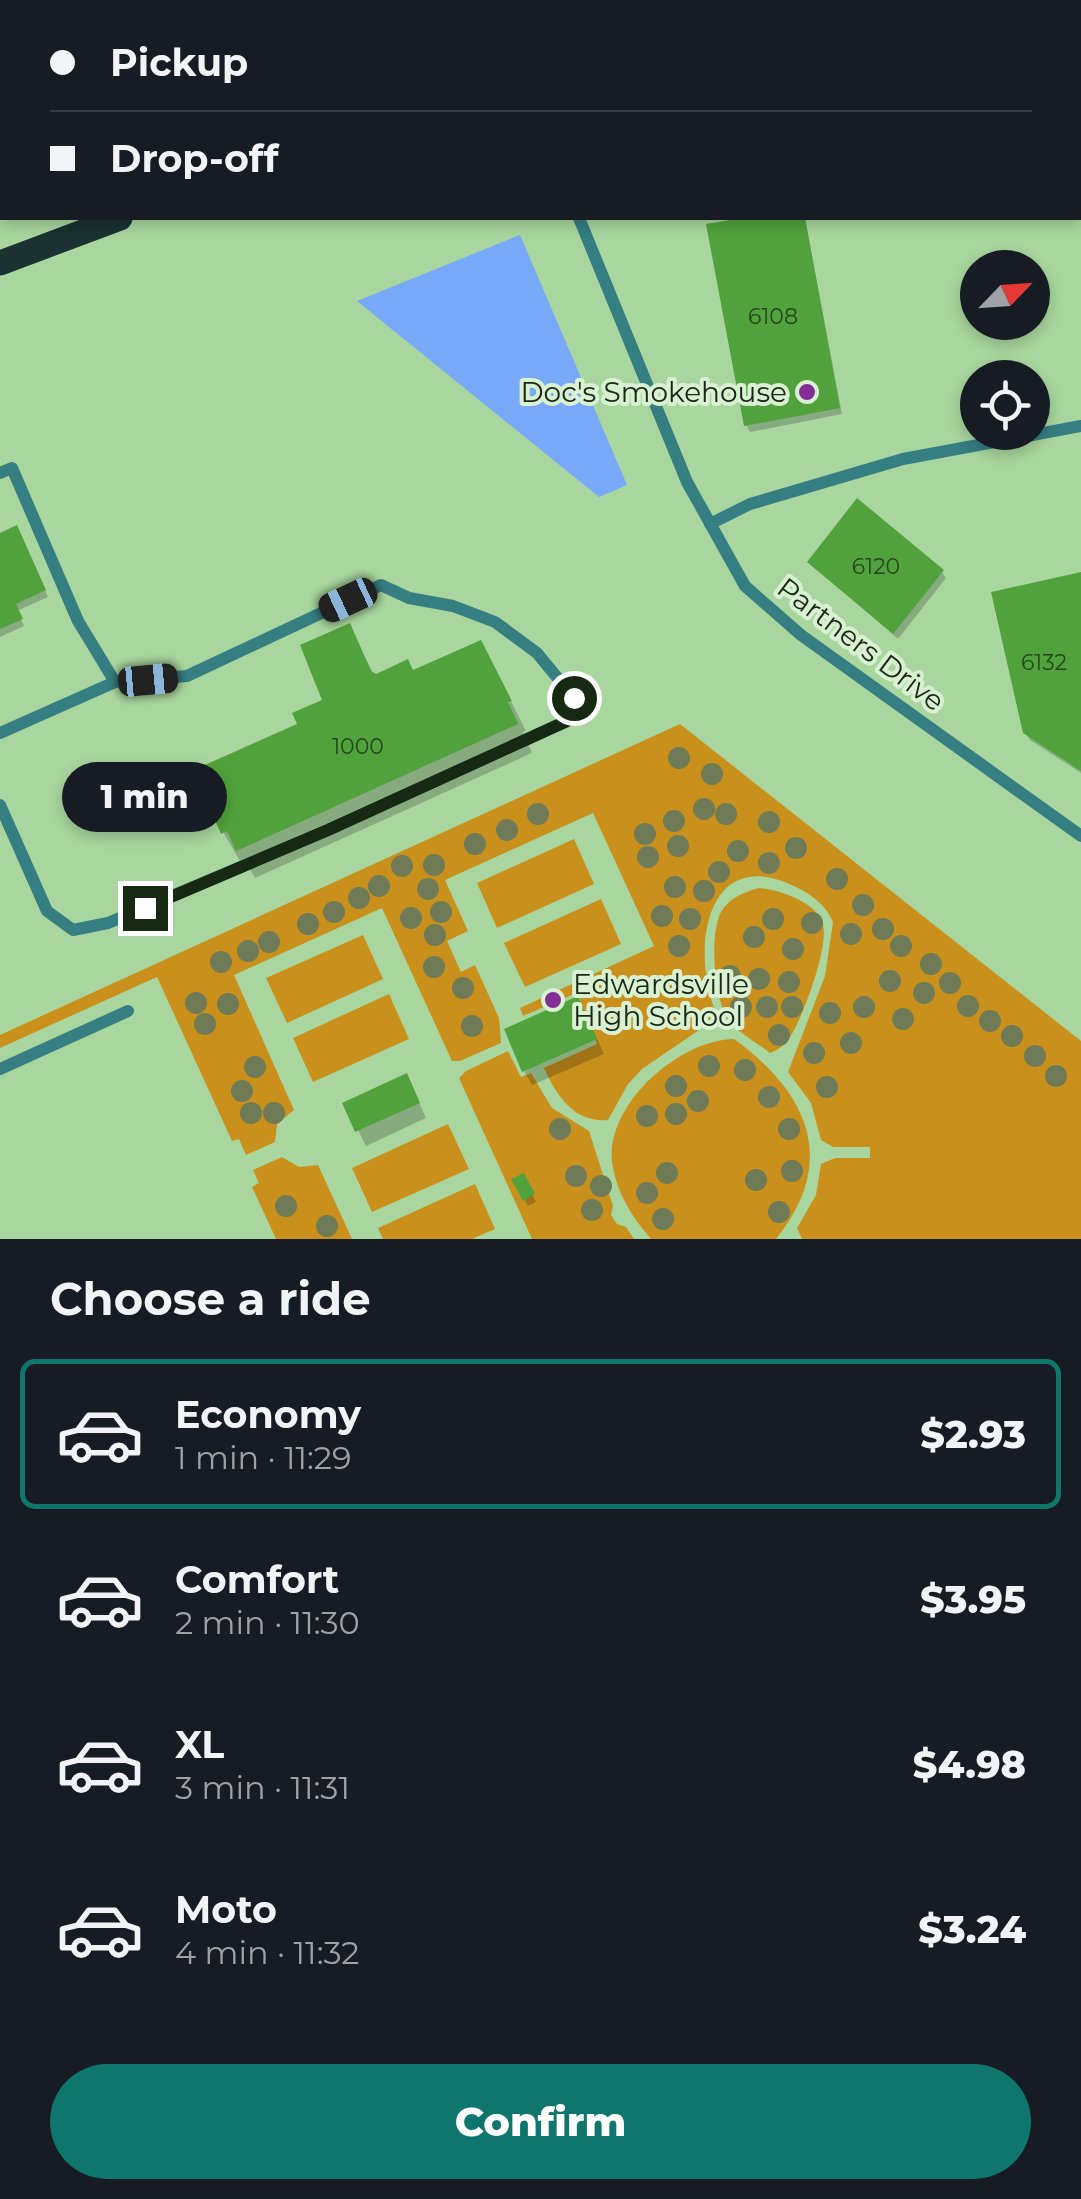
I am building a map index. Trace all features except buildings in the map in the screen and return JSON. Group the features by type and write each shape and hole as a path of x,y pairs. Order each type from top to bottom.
{"main road":[{"path":"0,263 115,220"}],"lane":[{"name":"Partners Drive","path":"580,220 687,482 744,586 800,635 1081,836"},
{"path":"710,524 750,504 903,459 1081,426"},
{"path":"0,473 12,468 78,621 114,682"},
{"path":"0,733 114,682 187,676 381,586 409,598 453,606 496,622 537,653 574,698 578,716 328,830 108,923 73,930 47,911 0,805"},
{"path":"0,1070 128,1011"}],"shaded area":[{"path":"680,724 1081,1041 1081,1239 802,1239 797,1228 816,1195 821,1164 835,1158 870,1158 870,1147 833,1147 821,1140 811,1103 788,1072 825,976 833,922 822,905 806,893 763,877 739,880 722,893 711,913 705,938 705,965 718,1017 642,1069 628,1084 608,1120 586,1117 568,1106 544,1068 597,1044 579,997 574,994 523,1016 520,1008 654,946 593,813 445,880 468,931 447,941 461,972 475,965 499,1018 501,1043 452,1061 382,908 234,975 294,1110 277,1124 275,1142 246,1155 239,1139 232,1141 157,977 0,1048 0,1035"},
{"path":"574,839 594,884 497,928 477,883"},
{"path":"759,888 802,901 816,912 824,929 816,976 804,1009 789,1039 770,1053 728,1019 719,997 715,966 715,935 721,912 737,896"},
{"path":"601,899 621,944 525,987 504,943"},
{"path":"363,935 383,979 287,1023 266,978"},
{"path":"389,994 409,1039 313,1082 293,1038"},
{"path":"734,1039 781,1082 806,1130 810,1155 806,1182 795,1210 776,1239 651,1239 626,1204 614,1173 613,1140 621,1118 633,1098 670,1063 691,1050"},
{"path":"508,1051 521,1077 531,1073 552,1108 589,1131 613,1206 611,1215 634,1239 532,1239 459,1078"},
{"path":"448,1124 469,1169 372,1212 352,1168"},
{"path":"282,1157 299,1167 318,1165 352,1239 276,1239 252,1187 259,1183 253,1170"},
{"path":"475,1184 495,1229 472,1239 383,1239 378,1228"}],"water":[{"path":"520,235 627,485 599,497 357,301"}],"place":[{"name":"Doc's Smokehouse","path":"807,392"},
{"name":"Edwardsville High School","path":"553,1000"}],"route":[{"path":"145,908 578,716 574,698"}]}
